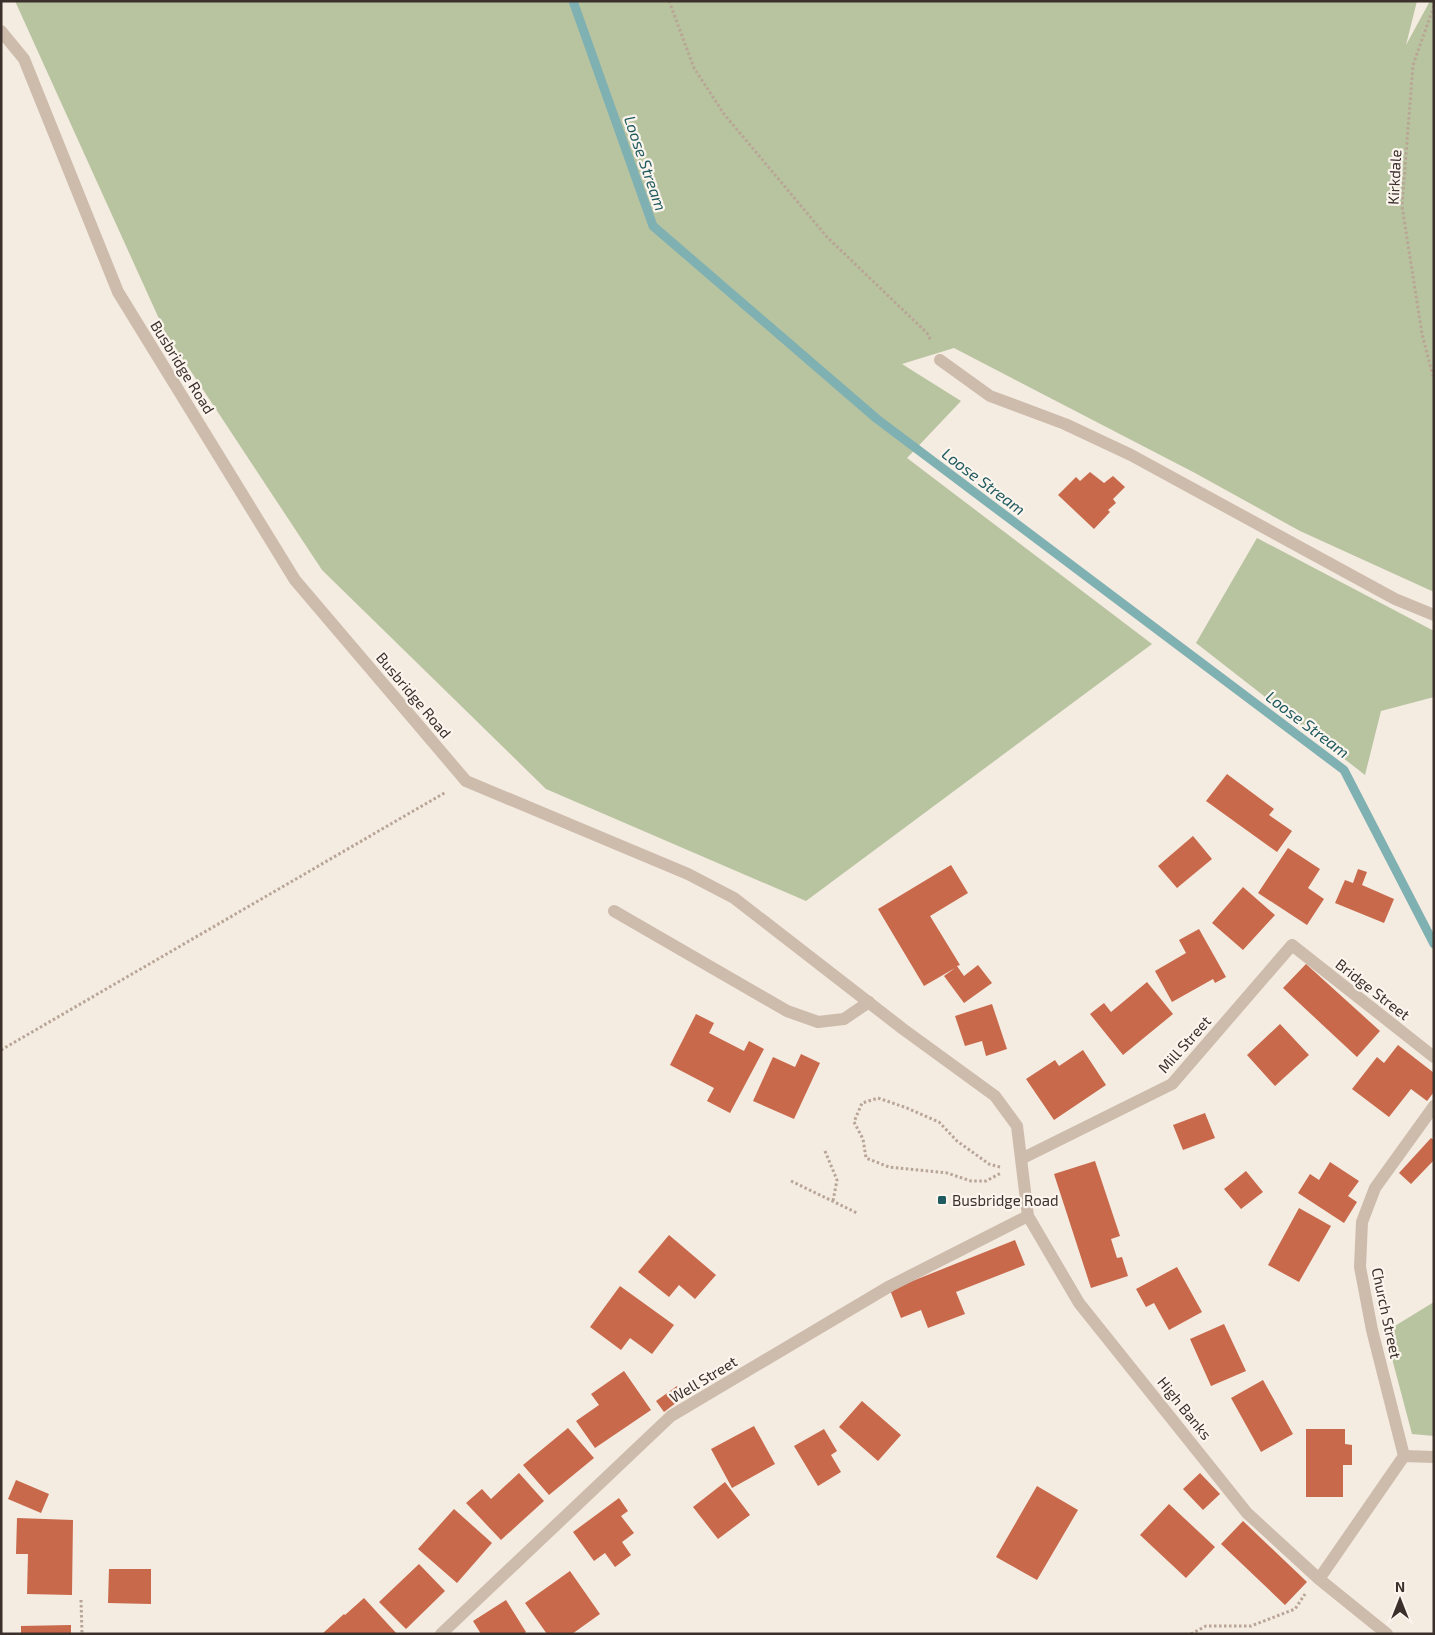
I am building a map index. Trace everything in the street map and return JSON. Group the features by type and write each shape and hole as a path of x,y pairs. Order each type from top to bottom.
{"street":[{"name":"Busbridge Road","path":"1,32 24,59 118,292 295,580 466,780 688,874 734,898 995,1096 1017,1126 1021,1159"},
{"path":"940,360 990,396 1065,424 1131,455 1395,599 1434,615"},
{"path":"614,911 787,1011 818,1022 844,1019 870,1002"},
{"name":"Bridge Street","path":"1292,945 1434,1058"},
{"name":"Mill Street","path":"1021,1159 1172,1084 1292,945"},
{"name":"Church Street","path":"1404,1456 1372,1330 1360,1267 1362,1222 1374,1188 1434,1106"},
{"name":"High Banks","path":"1021,1159 1028,1216 1079,1303 1247,1513 1318,1578 1387,1634"},
{"name":"Well Street","path":"441,1634 671,1416 890,1286 1028,1216"},
{"path":"1318,1578 1404,1456 1434,1457"}],"path":[{"path":"669,1 694,68 724,114 827,237 928,333 940,360"},
{"name":"Kirkdale","path":"1434,6 1413,65 1402,206 1422,334 1434,380"},
{"path":"1,1050 466,780"},
{"path":"878,1098 939,1122 957,1141 988,1164 1008,1169 986,1181 972,1181 947,1173 883,1165 866,1158 863,1139 854,1122 862,1103 878,1098"},
{"path":"825,1150 837,1180 833,1201"},
{"path":"791,1181 857,1213"},
{"path":"1191,1634 1206,1626 1250,1626 1295,1609 1318,1578"},
{"path":"81,1600 82,1634"}],"green space":[{"path":"15,1 1417,1 1406,45 1430,1 1434,1 1434,592 1300,531 1195,473 954,348 902,364 961,401 907,458 1152,644 806,901 546,789 322,570 165,332"},
{"path":"1257,538 1434,631 1434,697 1381,711 1365,775 1196,643"},
{"path":"1434,1302 1434,1436 1412,1434 1385,1332"}],"building":[{"path":"1090,472 1104,483 1113,476 1125,487 1113,499 1116,503 1108,510 1110,512 1094,529 1058,495 1076,477 1080,481"},
{"path":"1227,774 1274,809 1269,815 1292,831 1277,852 1206,801"},
{"path":"1193,836 1212,859 1177,888 1158,866"},
{"path":"1288,848 1320,869 1308,888 1324,899 1307,925 1258,893"},
{"path":"951,865 968,893 930,916 960,965 957,966 964,976 978,965 992,983 964,1003 944,976 955,968 924,986 878,909"},
{"path":"1358,869 1367,872 1362,885 1394,899 1384,923 1335,903 1345,880 1353,883"},
{"path":"1243,887 1275,915 1243,950 1212,923"},
{"path":"1199,929 1226,977 1215,983 1213,979 1172,1002 1155,971 1186,953 1179,940"},
{"path":"1306,964 1380,1031 1357,1057 1283,988"},
{"path":"1147,982 1173,1014 1123,1055 1090,1014 1104,1003 1111,1012"},
{"path":"992,1004 1007,1049 986,1056 982,1041 965,1046 955,1016"},
{"path":"696,1014 714,1023 709,1033 744,1051 749,1041 764,1049 730,1113 707,1101 714,1088 670,1065"},
{"path":"1280,1024 1309,1055 1275,1086 1247,1055"},
{"path":"1398,1045 1434,1073 1434,1092 1427,1101 1411,1089 1389,1117 1352,1089 1377,1057 1384,1063"},
{"path":"1083,1050 1106,1085 1054,1120 1026,1079 1055,1060 1059,1066"},
{"path":"801,1054 820,1063 794,1119 753,1101 773,1057 795,1067"},
{"path":"1205,1113 1215,1138 1183,1150 1173,1125"},
{"path":"1431,1138 1434,1140 1434,1160 1411,1184 1399,1173"},
{"path":"1095,1161 1120,1236 1111,1239 1117,1258 1122,1257 1128,1276 1091,1288 1054,1174"},
{"path":"1330,1162 1359,1181 1348,1196 1357,1202 1344,1223 1298,1193 1310,1174 1319,1180"},
{"path":"1246,1171 1263,1192 1241,1209 1224,1189"},
{"path":"1299,1208 1331,1226 1299,1282 1268,1265"},
{"path":"669,1235 716,1275 695,1299 679,1285 669,1297 638,1272"},
{"path":"1015,1240 1025,1265 956,1292 965,1314 928,1328 921,1310 901,1318 890,1290"},
{"path":"1177,1267 1202,1312 1169,1330 1154,1303 1146,1307 1136,1289"},
{"path":"620,1286 674,1325 652,1354 630,1338 621,1350 590,1327"},
{"path":"1224,1324 1246,1371 1211,1386 1190,1339"},
{"path":"624,1371 651,1410 595,1448 576,1421 599,1405 591,1394"},
{"path":"1263,1380 1293,1434 1261,1452 1231,1398"},
{"path":"677,1386 685,1396 664,1412 656,1401"},
{"path":"862,1401 901,1435 878,1461 839,1427"},
{"path":"754,1426 775,1464 732,1488 711,1449"},
{"path":"568,1428 594,1458 549,1495 523,1465"},
{"path":"824,1429 837,1451 831,1455 841,1472 818,1486 794,1446"},
{"path":"1306,1429 1345,1429 1345,1444 1352,1445 1352,1465 1343,1465 1343,1497 1306,1497"},
{"path":"519,1473 544,1501 501,1540 466,1503 482,1489 491,1499"},
{"path":"1200,1473 1220,1494 1203,1510 1183,1489"},
{"path":"16,1480 49,1494 41,1513 8,1499"},
{"path":"725,1482 750,1515 718,1539 693,1507"},
{"path":"1037,1486 1078,1510 1037,1580 996,1557"},
{"path":"619,1498 628,1511 621,1516 634,1533 622,1542 631,1555 615,1567 605,1553 594,1561 573,1532"},
{"path":"1169,1504 1215,1547 1186,1578 1140,1535"},
{"path":"454,1509 492,1543 457,1583 418,1549"},
{"path":"17,1518 73,1520 72,1595 27,1594 28,1554 16,1554"},
{"path":"1243,1521 1307,1582 1285,1605 1221,1544"},
{"path":"419,1564 445,1591 406,1629 379,1602"},
{"path":"109,1569 151,1569 151,1604 108,1603"},
{"path":"570,1571 600,1614 572,1634 547,1634 525,1603"},
{"path":"364,1598 397,1634 322,1634 344,1614"},
{"path":"506,1600 526,1632 524,1634 481,1634 473,1621"},
{"path":"71,1625 71,1634 21,1634 21,1626"}],"waterway":[{"name":"Loose Stream","path":"573,1 653,226 877,419 1344,770 1434,944"}],"place":[{"name":"Busbridge Road","path":"942,1200"}]}
